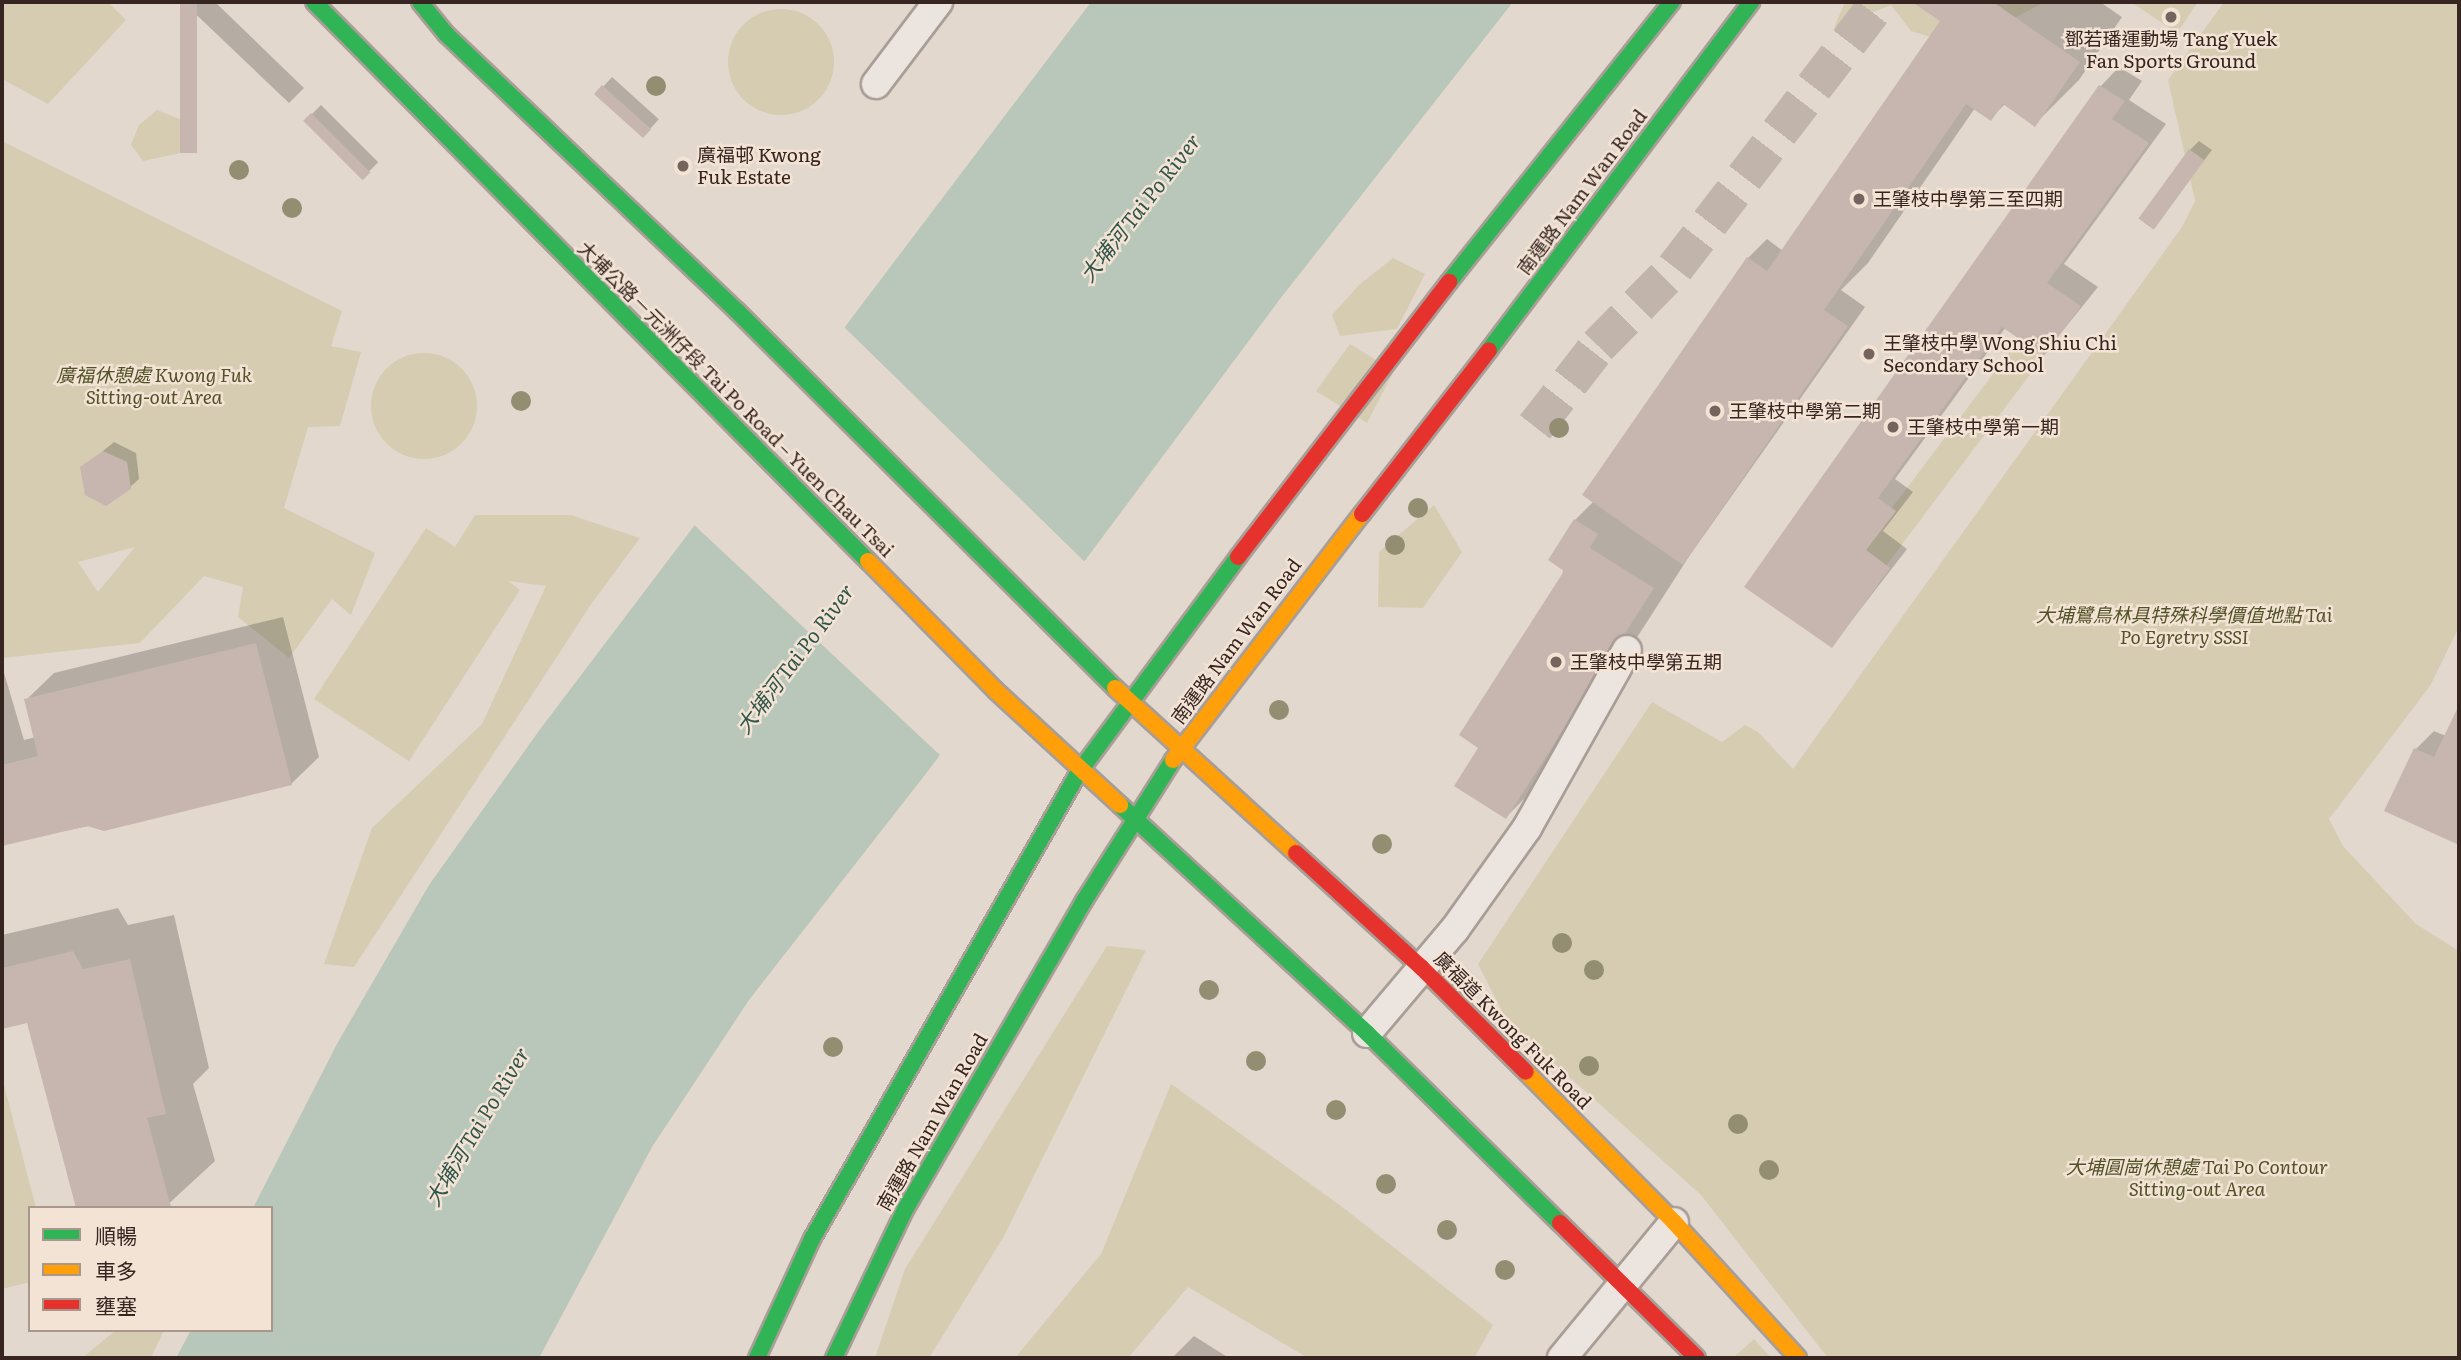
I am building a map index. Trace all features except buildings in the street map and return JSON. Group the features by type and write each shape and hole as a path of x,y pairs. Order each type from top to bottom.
{"main road":[{"name":"大埔公路－元洲仔段 Tai Po Road – Yuen Chau Tsai","path":"314,2 995,690 1132,821"},
{"path":"420,2 446,34 737,311 1046,622 1179,750"},
{"path":"757,1358 811,1239 1079,772 1128,700 1529,178 1672,2"},
{"name":"南運路 Nam Wan Road","path":"834,1358 906,1208 1132,821 1179,750 1586,224 1751,2"},
{"name":"廣福道 Kwong Fuk Road","path":"1179,750 1421,967 1674,1222 1798,1358"},
{"path":"1132,821 1367,1033 1625,1284 1697,1358"}],"lane":[{"path":"876,84 938,2"},
{"path":"1367,1033 1527,828 1628,650"},
{"path":"1562,1358 1674,1222"}],"green space":[{"path":"2,2 108,2 126,20 48,104 2,79"},
{"path":"1845,2 2045,2 1961,46 1911,31 1891,5 1834,28"},
{"name":"鄧若璠運動場 Tang Yuek Fan Sports Ground","path":"2131,2 2198,2 2177,33"},
{"name":"大埔鷺鳥林具特殊科學價值地點 Tai Po Egretry SSSI","path":"2224,2 2459,2 2459,627 2430,686 2329,819 2343,846 2416,924 2459,951 2459,1358 1828,1358 1701,1195 1507,1021 1478,964 1652,702 1722,742 1745,725 1758,732 1793,769 2182,227 2195,201 2168,80"},
{"path":"781,9 801,13 819,24 830,42 834,62 830,82 819,100 801,111 781,115 761,111 743,100 732,82 728,62 732,42 743,24 761,13"},
{"path":"157,110 187,122 190,151 143,161 131,145 139,125"},
{"name":"廣福休憩處 Kwong Fuk Sitting-out Area","path":"2,141 342,311 331,346 361,352 340,426 308,427 284,508 375,553 351,615 332,599 289,658 238,617 243,587 204,576 140,643 2,658","holes":["135,547 98,592 78,562"]},
{"path":"1393,258 1425,274 1397,329 1340,336 1332,315 1359,285"},
{"path":"2020,338 2044,356 1886,565 1862,547"},
{"path":"1350,344 1394,371 1367,423 1316,391"},
{"path":"424,353 444,357 462,368 473,386 477,406 473,426 462,444 444,455 424,459 404,455 386,444 375,426 371,406 375,386 386,368 404,357"},
{"path":"1434,505 1462,552 1423,608 1378,607 1379,552"},
{"path":"475,515 571,515 640,538 592,603 354,967 324,964 372,828 482,724 546,586 508,581 520,590 409,761 314,699 426,528 455,547"},
{"path":"1107,946 1146,950 1003,1238 929,1358 875,1358 905,1269"},
{"path":"2,1077 35,1206 28,1206 28,1282 2,1289"},
{"path":"1171,1084 1341,1206 1493,1325 1474,1358 1308,1358 1188,1287 1128,1358 1015,1358 1101,1254"},
{"path":"114,1332 163,1332 151,1358 82,1358"},
{"path":"1754,1339 1771,1358 1733,1358"}],"water":[{"name":"大埔河 Tai Po River","path":"1091,2 1513,2 1280,299 928,771 749,1000 652,1147 539,1358 176,1358 190,1332 273,1332 273,1206 254,1206 338,1042 429,885 541,728"}],"pier":[{"path":"842,325 1086,563 942,757 691,522"}],"tunnel":[{"path":"1535,427 1598,346 1675,268 1879,2"}],"traffic: fast":[{"path":"314,2 868,561"},
{"path":"420,2 446,34 737,311 1115,688"},
{"path":"1449,282 1672,2"},
{"path":"1489,350 1751,2"},
{"path":"757,1358 812,1239 1079,772 1238,557"},
{"path":"834,1358 906,1208 1084,901 1173,760"},
{"path":"1120,805 1367,1033 1560,1223"}],"traffic: slow":[{"path":"1173,760 1362,514"},
{"path":"868,561 995,690 1120,805"},
{"path":"1115,688 1296,853"},
{"path":"1526,1072 1674,1222 1798,1358"}],"traffic: jam":[{"path":"1238,557 1449,282"},
{"path":"1362,514 1489,350"},
{"path":"1296,853 1421,967 1526,1072"},
{"path":"1560,1223 1697,1358"}],"place":[{"name":"鄧若璠運動場 Tang Yuek Fan Sports Ground","path":"2171,17"},
{"name":"廣福邨 Kwong Fuk Estate","path":"683,166"},
{"name":"王肇枝中學第三至四期","path":"1859,199"},
{"name":"王肇枝中學 Wong Shiu Chi Secondary School","path":"1869,354"},
{"name":"王肇枝中學第二期","path":"1715,411"},
{"name":"王肇枝中學第一期","path":"1893,427"},
{"name":"王肇枝中學第五期","path":"1556,662"}],"park label":[{"name":"大埔圓崗休憩處 Tai Po Contour Sitting-out Area","path":"2197,1178"}]}
